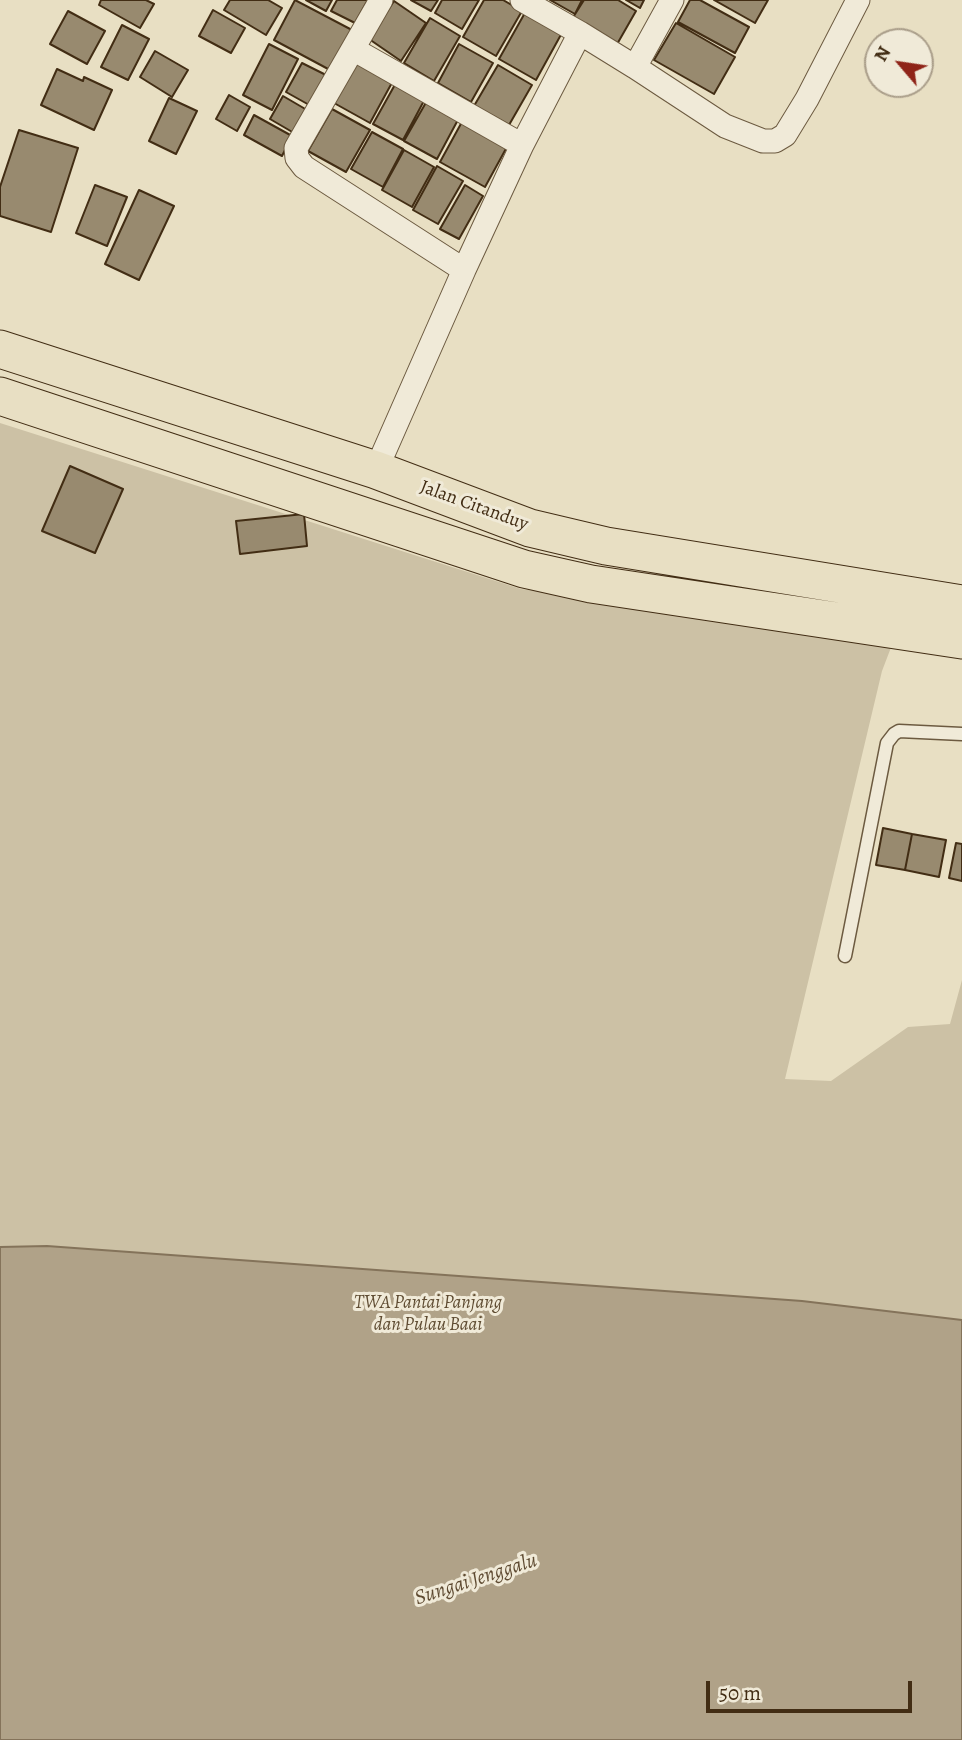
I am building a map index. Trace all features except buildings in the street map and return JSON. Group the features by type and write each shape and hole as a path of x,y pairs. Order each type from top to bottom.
{"main road":[{"name":"Jalan Citanduy","path":"0,349 376,470 530,528 606,546 962,604"},
{"path":"0,396 524,569 591,584 962,640"},
{"path":"524,569 530,528"}],"street":[{"path":"381,0 296,148 297,158 304,167 464,270"},
{"path":"522,0 635,67 725,127 763,141 775,141 785,135 807,99 858,0"},
{"path":"635,67 672,0"},
{"path":"376,470 522,145 580,33"},
{"path":"353,49 522,145"}],"lane":[{"path":"845,956 887,743 899,731 962,734"}],"green space":[{"name":"TWA Pantai Panjang dan Pulau Baai","path":"0,423 521,589 895,637 882,671 785,1079 831,1081 908,1027 950,1024 962,980 962,1740 0,1740"}],"water":[{"name":"Sungai Jenggalu","path":"47,1246 802,1301 962,1320 962,1740 0,1740 0,1247"}]}
